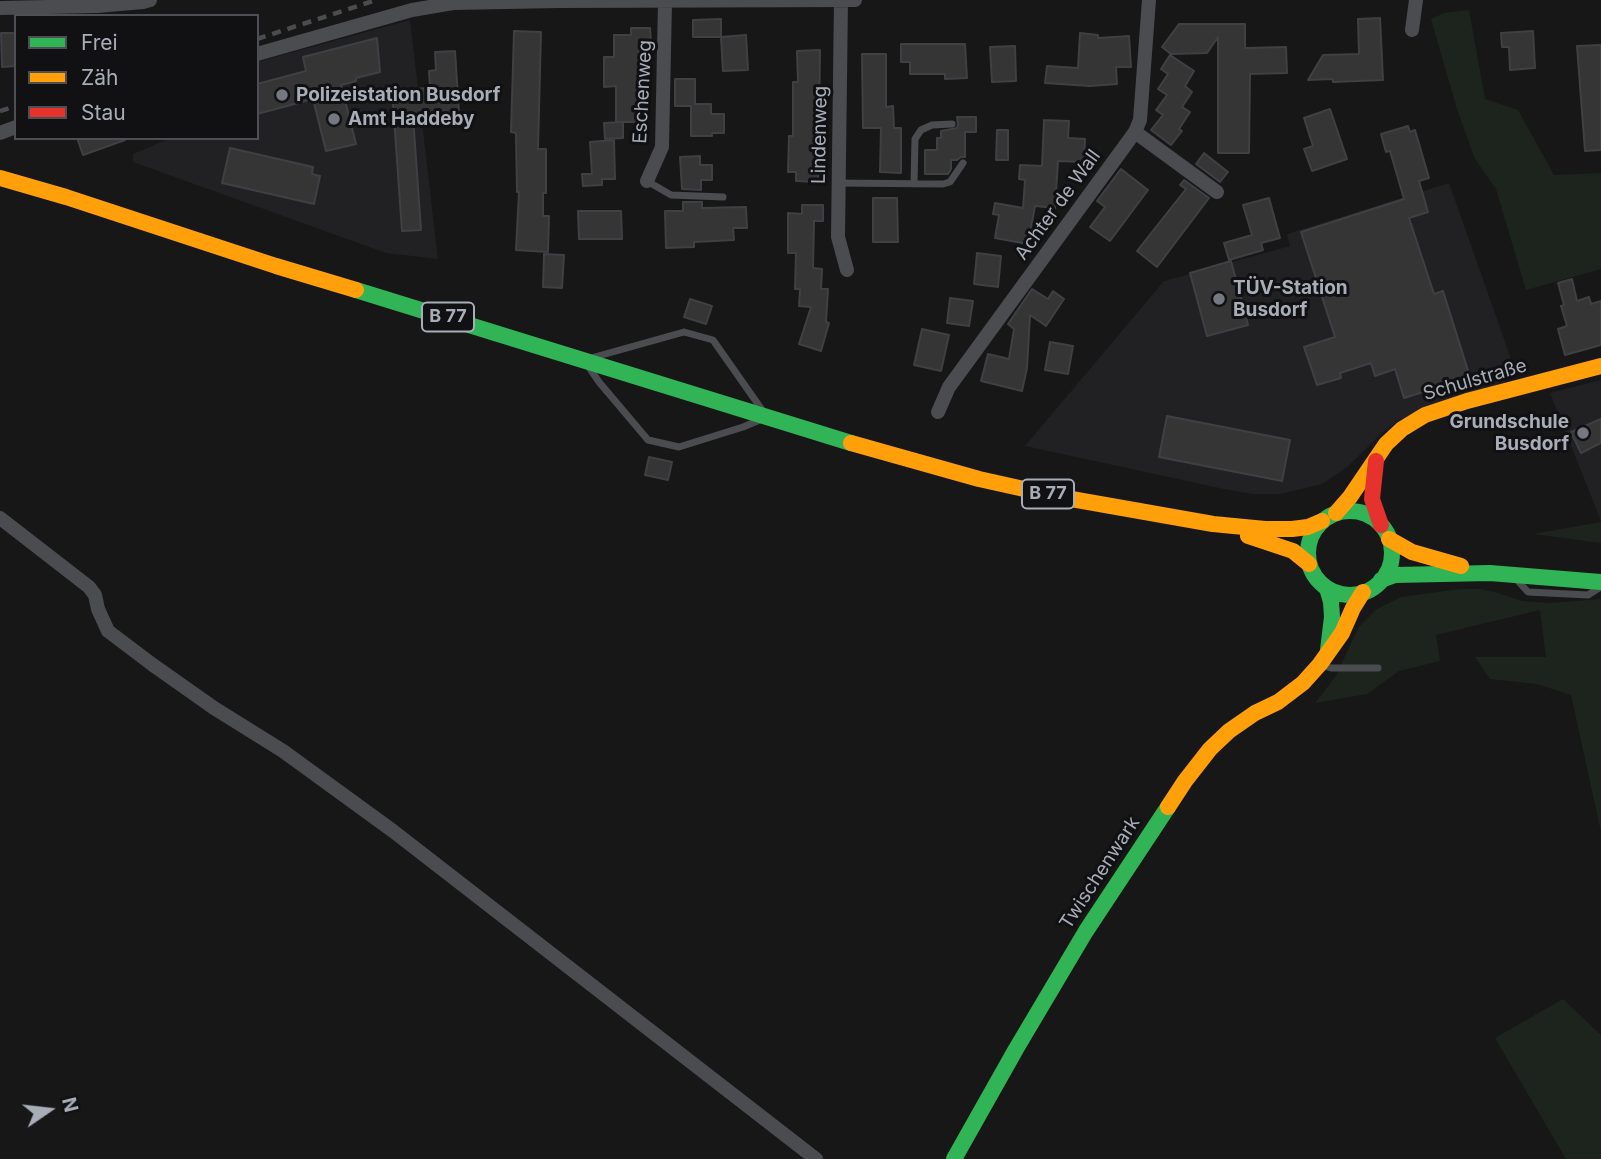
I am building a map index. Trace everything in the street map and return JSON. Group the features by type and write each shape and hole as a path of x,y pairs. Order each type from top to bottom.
{"main road":[{"name":"B 77","path":"5,179 276,266 886,454 979,480 1213,524 1292,529 1308,527 1329,517"},
{"name":"Schulstraße","path":"1329,517 1350,497 1386,444 1402,429 1425,415 1466,401 1601,366"},
{"path":"1376,459 1373,499 1375,511 1385,532 1391,550 1387,571 1381,580 1363,592 1336,593 1327,588 1316,577 1309,564 1310,538 1315,529 1329,517 1346,511 1368,515 1385,532 1407,550 1490,573"},
{"name":"B 77","path":"1213,524 1293,551 1309,564"},
{"path":"1381,580 1395,575 1490,573 1601,584"},
{"path":"1324,658 1332,617 1327,588"},
{"name":"Twischenwark","path":"954,1159 1086,931 1185,781 1229,730 1278,702 1303,682 1342,633 1363,592"}],"street":[{"path":"0,8 31,4 97,6 150,0"},
{"name":"Lindenweg","path":"841,0 838,237 847,270"},
{"path":"259,53 412,10 453,3 855,0"},
{"name":"Achter de Wall","path":"939,412 949,387 1135,132 1140,120 1149,0"},
{"path":"1412,30 1416,0"},
{"name":"Eschenweg","path":"647,181 662,147 665,2"},
{"path":"1135,132 1217,192"},
{"path":"0,518 89,587 95,595 108,631 214,708 284,751 393,831 816,1159"}],"lane":[{"path":"914,184 915,138 921,130 932,125 952,124"},
{"path":"838,183 943,184 950,182 963,163"},
{"path":"647,181 671,195 723,197"},
{"path":"684,332 713,340 767,417 679,447 648,440 584,360 684,332"},
{"path":"1324,658 1331,668 1378,668"}],"shaded area":[{"path":"1469,10 1485,99 1518,110 1554,175 1601,173 1601,269 1526,290 1496,189 1475,159 1457,109 1431,19 1444,13"},
{"path":"410,20 438,259 386,253 133,162 133,154 166,140 259,140 259,61"},
{"path":"1449,183 1510,356 1511,368 1505,382 1401,419 1383,432 1347,467 1322,484 1280,494 1252,494 1224,489 1025,446 1164,281 1290,246 1287,234"},
{"name":"Grundschule Busdorf","path":"1601,380 1601,521 1550,393"},
{"path":"1601,522 1601,543 1533,534"},
{"path":"1480,589 1522,601 1551,603 1601,599 1601,832 1571,695 1537,684 1490,679 1475,657 1546,657 1540,610 1436,635 1440,661 1399,671 1367,694 1315,703 1336,676 1359,627 1377,609 1401,597"},
{"path":"1563,999 1601,1035 1601,1159 1566,1159 1495,1038"}],"building":[{"path":"1380,18 1383,80 1308,80 1323,55 1359,54 1358,19"},
{"path":"721,19 721,37 693,37 693,20"},
{"path":"1179,24 1245,24 1245,48 1286,47 1287,73 1250,74 1249,153 1218,153 1218,37 1207,53 1171,54 1162,47"},
{"path":"631,28 650,28 651,43 639,43 642,122 623,122 623,138 605,139 604,123 622,122 616,122 616,86 604,87 604,57 614,57 614,35 631,35"},
{"path":"514,31 541,32 538,149 546,149 543,216 549,216 548,252 516,250 519,192 516,133 511,132"},
{"path":"1533,31 1535,68 1510,70 1509,47 1502,47 1501,33"},
{"path":"1,33 14,33 14,66 2,67"},
{"path":"1080,33 1098,35 1098,38 1129,36 1131,67 1116,67 1117,84 1090,86 1045,83 1047,66 1078,68"},
{"path":"746,35 748,70 723,71 721,37"},
{"name":"Amt Haddeby","path":"377,38 380,72 341,85 356,144 326,151 313,99 259,113 259,83 306,71 303,57"},
{"path":"901,44 965,44 967,78 945,79 945,74 910,74 910,62 901,62"},
{"path":"1601,45 1601,150 1585,151 1577,46"},
{"path":"1015,46 1016,81 992,82 990,47"},
{"path":"820,50 818,182 796,181 796,172 788,172 789,136 793,136 793,82 798,82 797,51"},
{"path":"455,51 459,113 413,116 421,230 402,231 392,90 430,88 429,71 436,70 435,52"},
{"path":"862,54 886,54 886,107 893,106 894,128 901,128 901,173 880,172 881,128 863,128"},
{"path":"1170,55 1194,71 1185,86 1192,92 1182,107 1190,112 1179,129 1182,131 1171,145 1151,130 1163,115 1156,110 1167,95 1158,89 1168,74 1161,69"},
{"path":"675,79 695,79 695,104 711,104 711,114 724,114 724,133 691,136 691,106 675,106"},
{"path":"1330,109 1347,159 1312,171 1304,149 1313,146 1304,118"},
{"path":"957,117 976,117 976,132 965,132 965,157 951,160 948,174 925,174 925,150 937,150 937,138 941,138 941,131 957,128"},
{"path":"1044,120 1069,121 1068,138 1085,139 1084,162 1058,161 1055,208 1035,206 1028,244 995,238 999,215 993,214 995,203 1023,208 1025,180 1019,179 1020,165 1042,166"},
{"path":"1408,126 1410,132 1415,130 1429,178 1419,181 1428,212 1409,218 1434,294 1443,291 1470,377 1404,398 1395,369 1375,376 1371,363 1340,373 1341,378 1317,385 1304,347 1335,337 1301,232 1404,199 1390,151 1386,152 1381,134"},
{"path":"997,130 1008,130 1008,160 996,160"},
{"path":"78,140 125,140 83,155"},
{"path":"614,140 615,179 602,179 602,185 583,186 582,174 592,174 590,142"},
{"path":"230,148 313,167 312,174 320,176 314,204 222,183"},
{"path":"1204,153 1228,172 1220,182 1196,164"},
{"path":"700,156 700,165 712,165 712,180 701,180 701,190 682,189 680,157"},
{"path":"1121,169 1148,190 1110,241 1090,227 1105,207 1097,201"},
{"path":"1184,180 1209,198 1157,267 1137,251 1186,189 1180,185"},
{"path":"873,198 897,198 898,242 873,242"},
{"path":"1269,198 1280,238 1261,243 1263,250 1229,260 1224,243 1252,235 1243,205"},
{"path":"683,202 702,202 702,208 746,207 747,228 733,228 734,240 694,242 694,247 666,248 665,211 683,211"},
{"path":"802,205 823,205 823,221 814,221 813,268 822,269 821,289 828,289 826,322 829,323 821,351 799,344 811,307 799,306 800,289 795,289 796,253 788,253 788,213 802,214"},
{"path":"578,211 621,211 622,239 579,239"},
{"path":"977,253 1001,256 998,287 974,284"},
{"path":"544,254 564,255 562,288 543,287"},
{"name":"TÜV-Station Busdorf","path":"1231,261 1248,325 1207,336 1190,273"},
{"path":"1572,279 1577,301 1589,297 1591,304 1601,301 1601,345 1565,355 1558,329 1567,326 1558,283"},
{"path":"1032,289 1048,299 1053,291 1064,299 1046,326 1030,315 1027,368 1022,391 981,381 988,354 1009,359 1014,329 1008,324"},
{"path":"950,298 973,301 969,326 947,323"},
{"path":"690,299 712,306 706,324 684,317"},
{"path":"922,329 949,335 941,371 914,365"},
{"path":"1050,342 1073,346 1068,374 1045,370"},
{"path":"1167,416 1290,440 1282,481 1159,457"},
{"path":"1601,419 1601,443 1581,453 1571,432"},
{"path":"649,457 672,462 668,480 645,475"}],"railway":[{"path":"259,38 376,0"},
{"path":"0,111 14,107"}],"traffic: fast":[{"path":"356,290 851,443"},
{"path":"1350,511 1366,514 1380,523 1389,537 1392,553 1389,569 1380,583 1366,592 1350,595 1334,592 1320,583 1311,569 1308,553 1311,537 1320,523 1334,514 1350,511"},
{"path":"1381,580 1395,575 1490,573 1601,582"},
{"path":"1327,588 1332,617 1328,650"},
{"path":"954,1159 1086,931 1168,807"}],"traffic: slow":[{"path":"0,178 356,290"},
{"path":"1336,513 1386,444 1402,429 1425,415 1467,401 1601,366"},
{"path":"851,443 979,479 1060,497 1213,524 1292,529 1308,527 1322,521"},
{"path":"1248,536 1293,551 1309,564"},
{"path":"1389,539 1412,552 1461,566"},
{"path":"1168,807 1210,749 1229,731 1255,713 1278,702 1303,683 1342,633 1363,592"}],"traffic: jam":[{"path":"1376,461 1372,499 1381,525"}],"place":[{"name":"Polizeistation Busdorf","path":"282,95"},
{"name":"Amt Haddeby","path":"334,119"},
{"name":"TÜV-Station Busdorf","path":"1219,299"},
{"name":"Grundschule Busdorf","path":"1583,433"}]}
